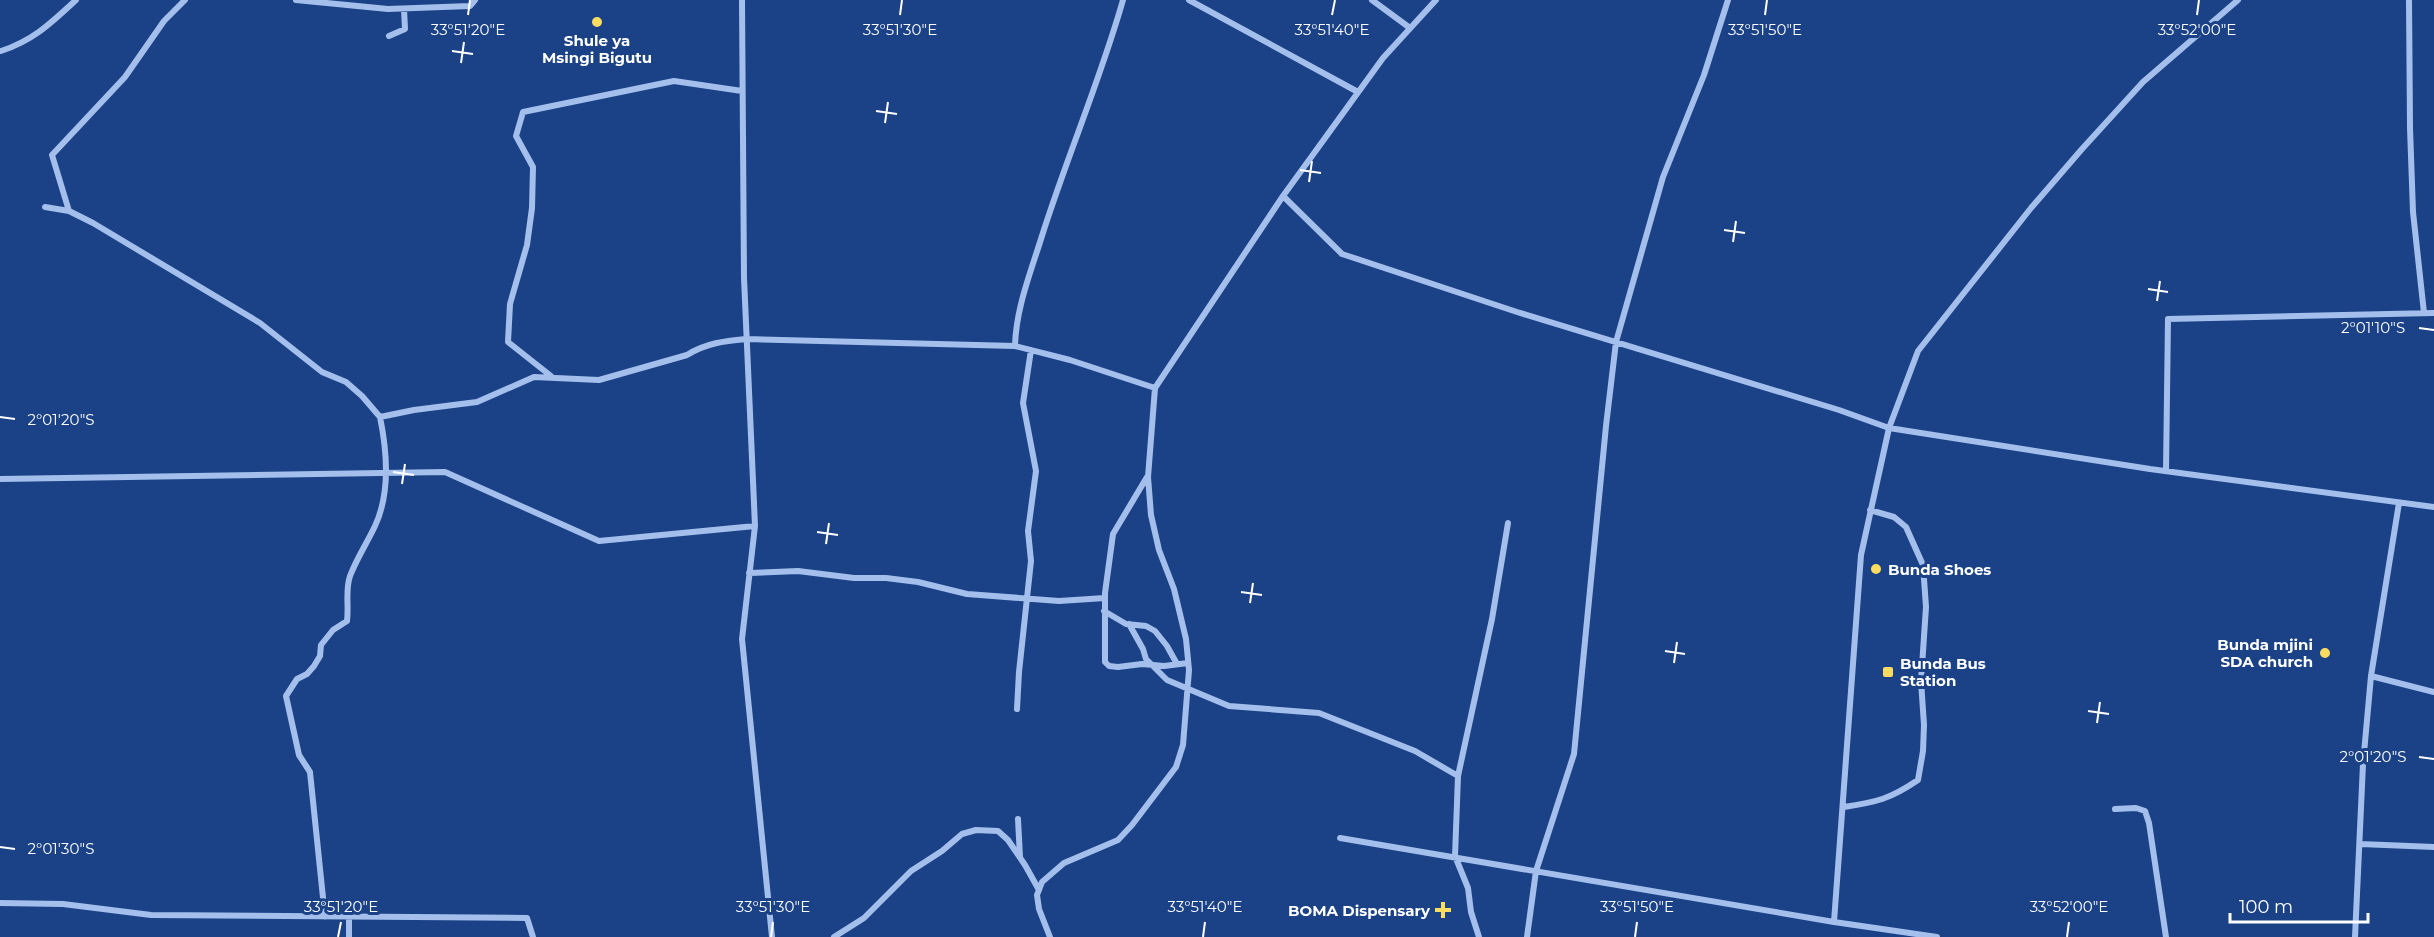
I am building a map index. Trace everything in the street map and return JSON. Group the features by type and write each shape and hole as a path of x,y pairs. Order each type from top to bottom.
{"street":[{"path":"1,51 23,44 49,25 76,0"},
{"path":"69,211 52,154 125,77 164,21 185,0"},
{"path":"296,0 388,9 470,6 475,0"},
{"path":"741,0 746,339 755,526 742,639 772,937"},
{"path":"1016,346 1017,323 1027,284 1058,185 1112,38 1123,0"},
{"path":"1189,0 1358,92"},
{"path":"1372,0 1410,28"},
{"path":"1050,937 1039,909 1039,890 1042,882 1064,863 1118,840 1159,792 1176,767 1183,745 1188,687 1186,639 1174,589 1159,550 1150,515 1148,477 1155,388 1283,196 1358,92 1383,58 1436,0"},
{"path":"1527,937 1536,871 1574,754 1616,342 1663,177 1704,75 1728,0"},
{"path":"1834,922 1861,555 1869,510 1889,428 1918,351 2031,208 2144,82 2238,0"},
{"path":"2409,0 2413,212 2424,313"},
{"path":"389,36 405,29 404,9"},
{"path":"552,376 508,342 510,304 527,245 532,208 533,168 516,136 523,112 674,81 742,91"},
{"path":"1283,196 1342,254 1616,342 1839,410 1889,428 2166,471 2434,507"},
{"path":"45,207 69,211 148,255 260,323 322,372 346,382 381,417 385,442 382,506 375,526 362,547 350,577 347,621 333,630 321,645 320,656 314,666 307,674 297,679 286,696 299,754 310,772 325,917"},
{"path":"2166,471 2168,319 2434,313"},
{"path":"381,417 414,410 477,402 534,377 552,376 599,380 687,355 699,348 718,342 746,339 1016,346 1070,360 1155,388"},
{"path":"1017,709 1031,561 1028,531 1036,471 1023,403 1031,350"},
{"path":"0,478 445,472 599,541 755,526"},
{"path":"1148,477 1113,534 1104,611 1105,662 1109,666 1118,667 1188,663"},
{"path":"2355,937 2363,764 2371,676 2399,503"},
{"path":"1844,807 1878,802 1898,794 1918,780 1923,751 1921,681 1926,608 1923,565 1906,526 1894,517 1869,510"},
{"path":"1479,937 1471,912 1468,888 1455,856 1458,776 1492,619 1508,523"},
{"path":"749,573 798,571 854,578 886,578 918,582 967,594 1027,599 1059,601 1105,598"},
{"path":"1104,611 1129,624 1146,626 1155,631 1177,664"},
{"path":"1129,624 1146,659 1167,680 1229,706 1319,713 1415,751 1458,776"},
{"path":"2371,676 2434,692"},
{"path":"2115,809 2136,808 2145,811 2149,823 2166,937"},
{"path":"1018,819 1020,858"},
{"path":"834,937 864,918 911,871 942,851 962,834 976,830 998,831 1008,840 1039,890"},
{"path":"1340,838 1834,922 1937,937"},
{"path":"2360,843 2434,847"},
{"path":"0,903 63,904 151,915 527,918 533,937"},
{"path":"349,917 349,937"}],"place":[{"name":"Shule ya Msingi Bigutu","path":"597,22"},
{"name":"Bunda Shoes","path":"1876,569"},
{"name":"Bunda mjini SDA church","path":"2325,653"},
{"name":"Bunda Bus Station","path":"1888,672"},
{"name":"BOMA Dispensary","path":"1443,910"}]}
